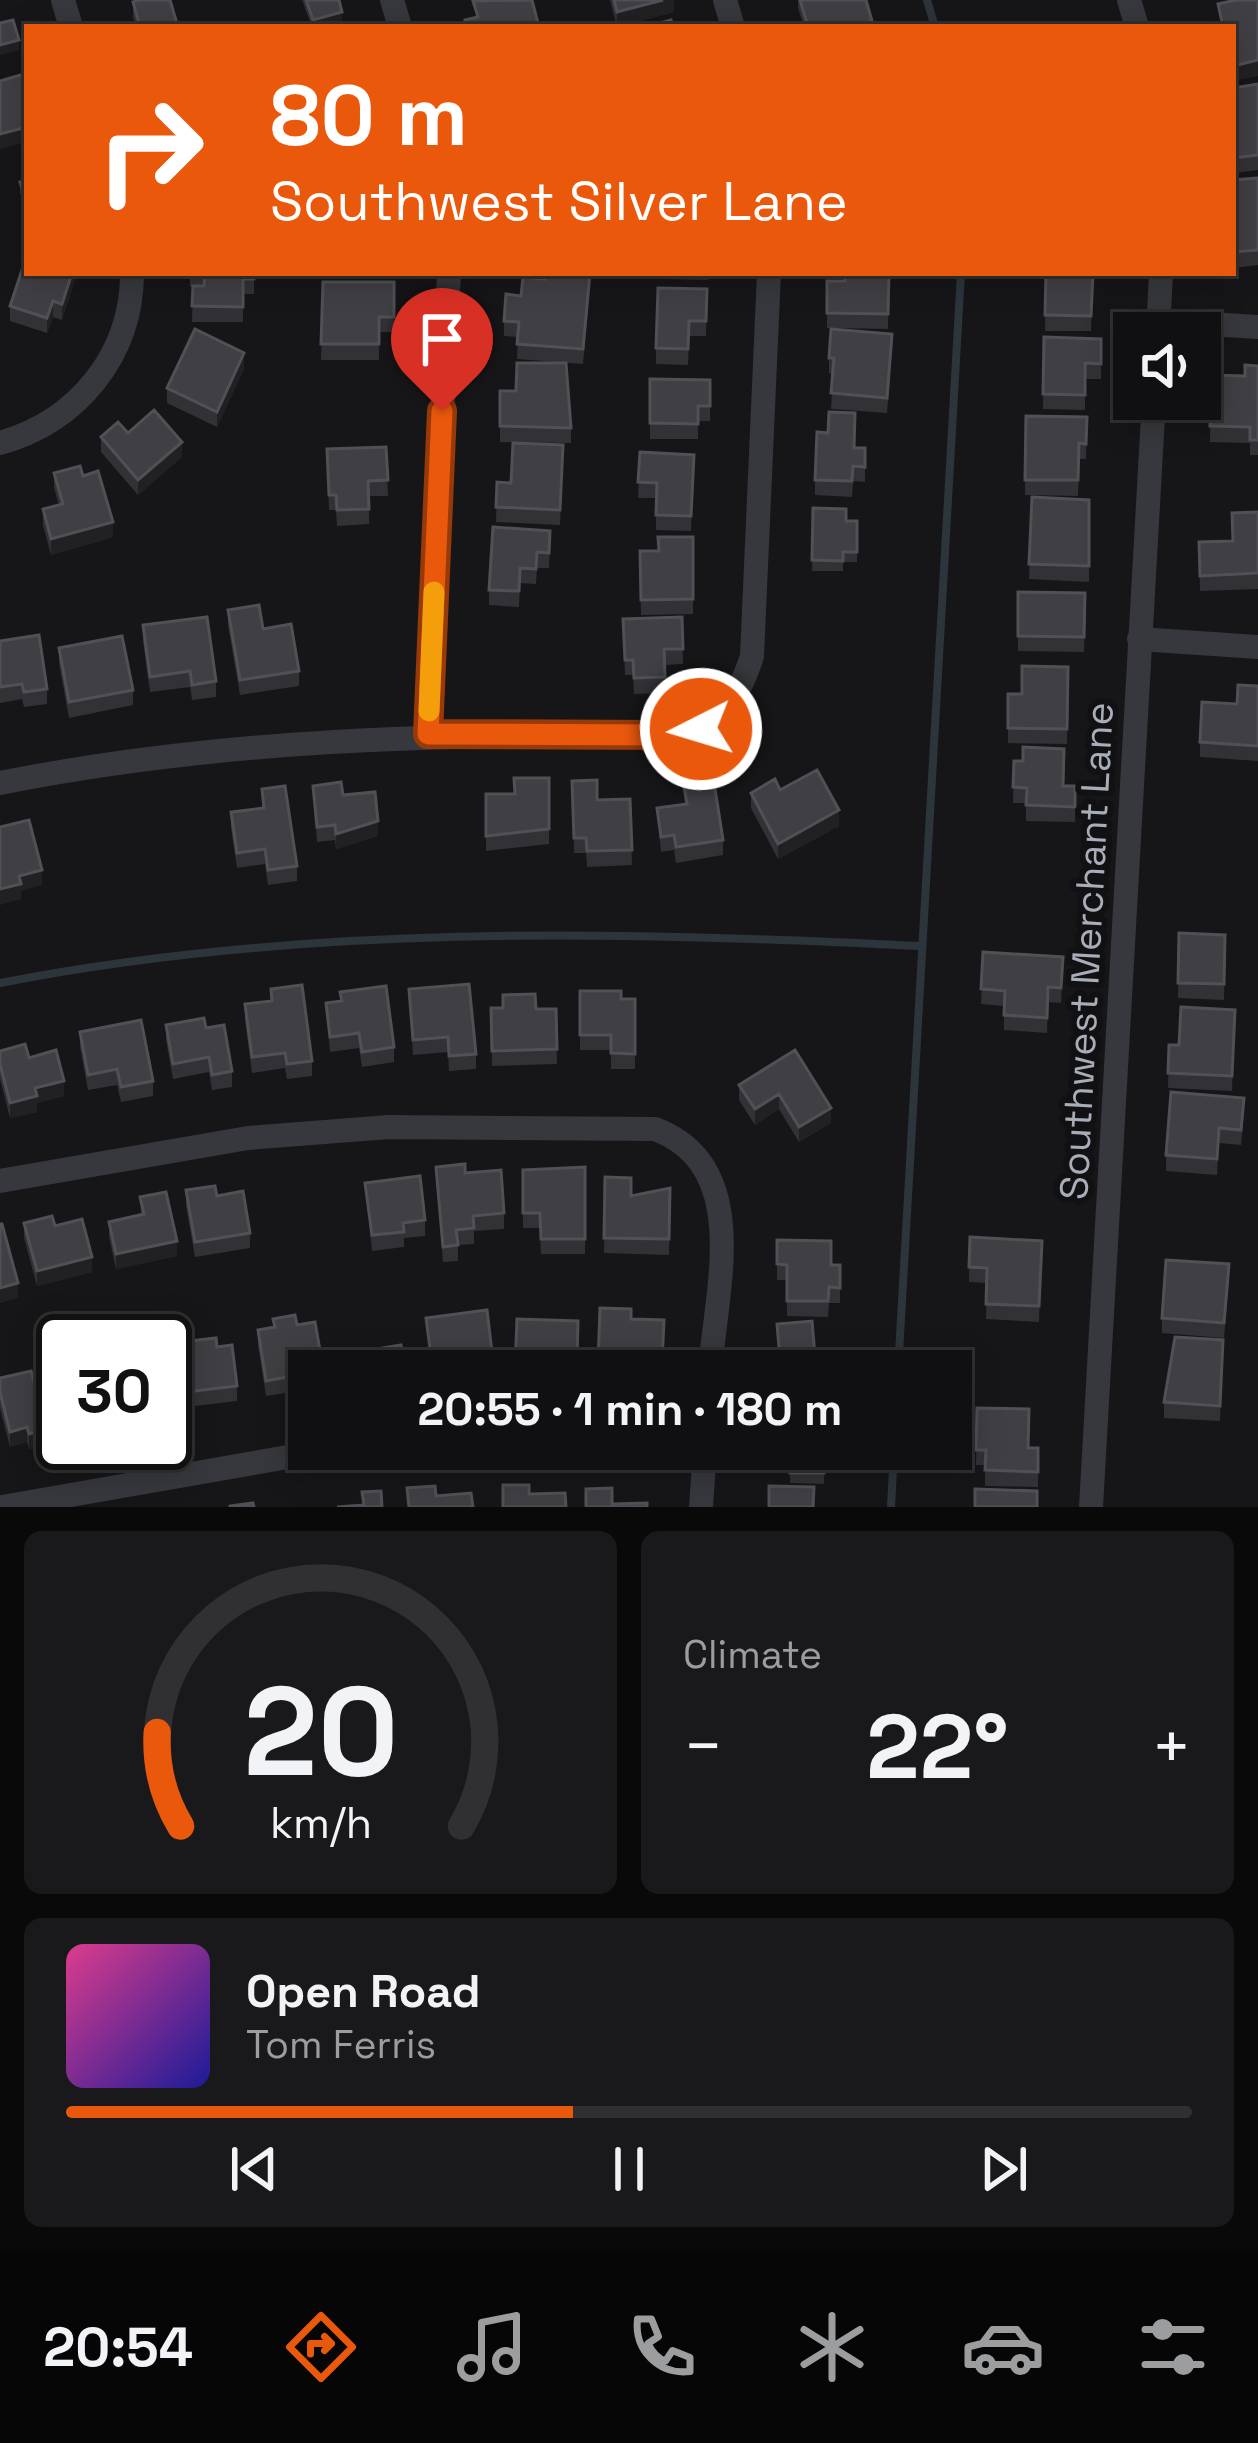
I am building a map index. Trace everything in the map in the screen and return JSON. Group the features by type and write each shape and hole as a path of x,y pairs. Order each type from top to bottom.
{"street":[{"path":"0,443 61,415 95,384 121,338 131,276"},
{"path":"428,734 448,276"},
{"path":"0,783 229,747 428,734 664,735 701,729 728,710 752,656 770,276"},
{"path":"1160,312 1161,276"},
{"path":"1221,327 1258,327"},
{"name":"Southwest Merchant Lane","path":"1091,1507 1153,420"},
{"path":"1139,639 1258,647"},
{"path":"0,1181 248,1138 389,1127 633,1126 674,1136 713,1177 721,1222 712,1350"},
{"path":"2,1507 288,1457"},
{"path":"701,1507 704,1470"}],"building":[{"path":"170,0 177,24 139,24 133,2"},
{"path":"306,0 339,0 342,12 313,20"},
{"path":"532,0 538,24 466,24 465,20 478,17 473,1"},
{"path":"614,0 663,0 617,12"},
{"path":"800,0 866,0 872,21 864,24 807,24"},
{"path":"1258,0 1258,60 1236,65 1236,24 1222,24 1218,4"},
{"path":"13,20 19,40 0,45 0,23"},
{"path":"24,74 24,128 0,134 0,81"},
{"path":"1258,84 1258,155 1236,158 1236,88"},
{"path":"1258,178 1258,250 1236,252 1236,180"},
{"path":"24,264 24,276 71,276 62,304 53,301 47,318 10,306"},
{"path":"205,276 254,276 243,279 243,307 192,306 193,286 204,286"},
{"path":"590,276 583,349 517,344 519,322 504,321 506,294 521,296 523,277"},
{"path":"845,276 889,276 888,314 827,313 827,281 845,281"},
{"path":"1046,276 1093,276 1091,316 1045,315"},
{"path":"323,282 394,282 394,317 379,317 379,344 321,344"},
{"path":"658,288 707,289 706,321 689,321 688,349 656,348"},
{"path":"195,329 244,353 217,412 167,388"},
{"path":"831,329 892,334 887,398 831,393"},
{"path":"1044,337 1101,339 1101,364 1085,363 1085,395 1043,394"},
{"path":"517,363 566,363 571,428 500,426 500,391 516,391"},
{"path":"1245,365 1258,366 1258,440 1250,440 1250,427 1210,426 1210,420 1221,420 1221,375 1245,376"},
{"path":"650,379 710,380 710,406 698,406 698,424 650,423"},
{"path":"154,410 182,442 138,480 101,437 118,422 128,433"},
{"path":"829,412 855,413 854,448 865,448 865,467 853,466 852,481 815,480 817,432 828,433"},
{"path":"1026,416 1087,417 1086,444 1079,443 1078,480 1025,480"},
{"path":"513,443 563,445 560,510 496,507 497,482 511,483"},
{"path":"386,447 388,480 368,481 369,509 337,510 336,495 329,495 327,449"},
{"path":"640,452 694,455 691,516 656,515 657,483 638,482"},
{"path":"80,466 83,476 98,471 113,522 51,539 43,509 63,504 54,473"},
{"path":"1032,497 1089,500 1089,566 1029,564"},
{"path":"813,508 846,509 846,521 857,521 857,552 843,552 843,561 812,560"},
{"path":"1258,512 1258,573 1200,576 1199,542 1233,541 1232,513"},
{"path":"493,527 550,531 549,553 537,552 536,569 520,568 519,591 489,590"},
{"path":"658,537 693,537 693,599 641,600 640,551 659,551"},
{"path":"1018,592 1085,593 1084,637 1018,636"},
{"path":"259,605 263,629 291,624 299,671 240,680 228,610"},
{"path":"207,617 216,681 192,685 190,671 150,677 143,625"},
{"path":"682,617 683,649 664,649 665,677 634,678 633,660 625,660 623,619"},
{"path":"39,635 47,689 24,692 22,684 0,687 0,641"},
{"path":"122,636 133,690 69,702 59,648"},
{"path":"1022,666 1068,667 1067,729 1008,728 1008,694 1022,694"},
{"path":"1238,685 1258,686 1258,746 1200,742 1202,702 1237,704"},
{"path":"1023,747 1064,749 1063,786 1075,786 1075,807 1026,805 1027,788 1013,787 1014,761 1023,761"},
{"path":"817,770 839,810 778,844 751,793 775,779 780,790"},
{"path":"514,778 549,778 549,829 486,836 486,794 515,794"},
{"path":"597,780 597,800 630,799 632,850 587,851 586,838 574,838 572,781"},
{"path":"341,782 343,795 375,792 378,821 336,834 335,825 317,827 313,786"},
{"path":"714,782 723,840 676,847 674,835 661,837 657,808 687,804 684,787"},
{"path":"285,786 297,866 268,870 265,849 237,853 231,812 264,808 262,789"},
{"path":"29,820 42,870 19,876 21,884 0,889 0,827"},
{"path":"1179,933 1225,935 1224,984 1178,983"},
{"path":"983,952 1063,957 1061,988 1048,987 1047,1018 1004,1015 1005,991 981,989"},
{"path":"469,984 476,1054 449,1056 448,1037 413,1040 409,989"},
{"path":"302,985 312,1061 287,1064 285,1053 252,1057 245,1004 272,1001 271,989"},
{"path":"386,986 394,1047 362,1052 359,1033 330,1037 326,1003 342,1001 340,992"},
{"path":"580,991 621,991 621,999 635,999 635,1054 611,1053 611,1035 580,1035"},
{"path":"535,994 536,1009 556,1009 557,1049 492,1051 491,1008 503,1008 503,995"},
{"path":"1181,1007 1235,1010 1232,1076 1168,1073 1169,1045 1179,1045"},
{"path":"204,1018 206,1028 224,1025 232,1071 212,1075 209,1057 173,1064 166,1025"},
{"path":"141,1020 153,1081 121,1087 117,1069 88,1075 80,1032"},
{"path":"25,1044 29,1058 56,1050 64,1081 35,1088 37,1096 10,1103 0,1051"},
{"path":"795,1050 831,1108 799,1127 779,1094 755,1109 739,1085"},
{"path":"1171,1092 1244,1098 1241,1130 1219,1128 1217,1159 1166,1155"},
{"path":"465,1164 465,1173 501,1170 504,1213 473,1216 474,1228 456,1230 458,1245 443,1247 436,1167"},
{"path":"585,1167 585,1239 541,1239 540,1213 523,1213 523,1170"},
{"path":"420,1176 425,1220 403,1223 404,1232 372,1235 365,1183"},
{"path":"605,1177 631,1178 631,1196 670,1188 669,1239 604,1238"},
{"path":"215,1186 217,1196 243,1191 250,1233 195,1242 186,1190"},
{"path":"166,1192 177,1241 116,1254 109,1222 144,1214 140,1197"},
{"path":"52,1216 55,1226 82,1219 92,1257 37,1271 24,1223"},
{"path":"0,1224 18,1283 0,1288"},
{"path":"970,1237 1042,1241 1039,1306 986,1304 987,1268 969,1267"},
{"path":"777,1240 831,1241 831,1265 840,1265 840,1288 829,1287 828,1301 787,1301 787,1265 777,1264"},
{"path":"1166,1260 1229,1264 1224,1323 1162,1318"},
{"path":"600,1308 631,1309 631,1319 664,1320 663,1350 598,1350"},
{"path":"487,1310 492,1350 430,1350 426,1318"},
{"path":"295,1315 297,1325 315,1322 320,1350 288,1350 288,1377 266,1381 258,1330 275,1327 273,1319"},
{"path":"517,1319 578,1321 577,1350 516,1350"},
{"path":"812,1321 814,1350 779,1350 777,1324"},
{"path":"1175,1337 1223,1340 1220,1406 1164,1402"},
{"path":"216,1338 217,1347 232,1345 237,1386 192,1391 192,1341"},
{"path":"31,1371 36,1385 36,1432 29,1434 27,1427 10,1432 0,1378"},
{"path":"977,1408 1029,1409 1028,1448 1038,1448 1038,1472 985,1470 986,1450 976,1450"},
{"path":"790,1470 824,1470 824,1473"},
{"path":"503,1485 529,1485 529,1494 565,1493 566,1507 503,1507"},
{"path":"435,1486 436,1496 471,1493 473,1507 409,1507 407,1488"},
{"path":"769,1486 814,1487 813,1507 769,1507"},
{"path":"612,1488 612,1504 647,1503 647,1507 586,1507 586,1489"},
{"path":"975,1489 1037,1491 1037,1507 975,1507"},
{"path":"381,1491 382,1507 337,1507 364,1505 362,1492"}],"waterway":[{"path":"927,0 934,24"},
{"path":"899,1350 961,276"},
{"path":"0,983 228,950 343,941 573,936 919,946"},
{"path":"891,1507 893,1470"}],"slow traffic":[{"path":"429,711 434,592"}],"route":[{"path":"442,411 428,734 664,735 701,729"}]}
